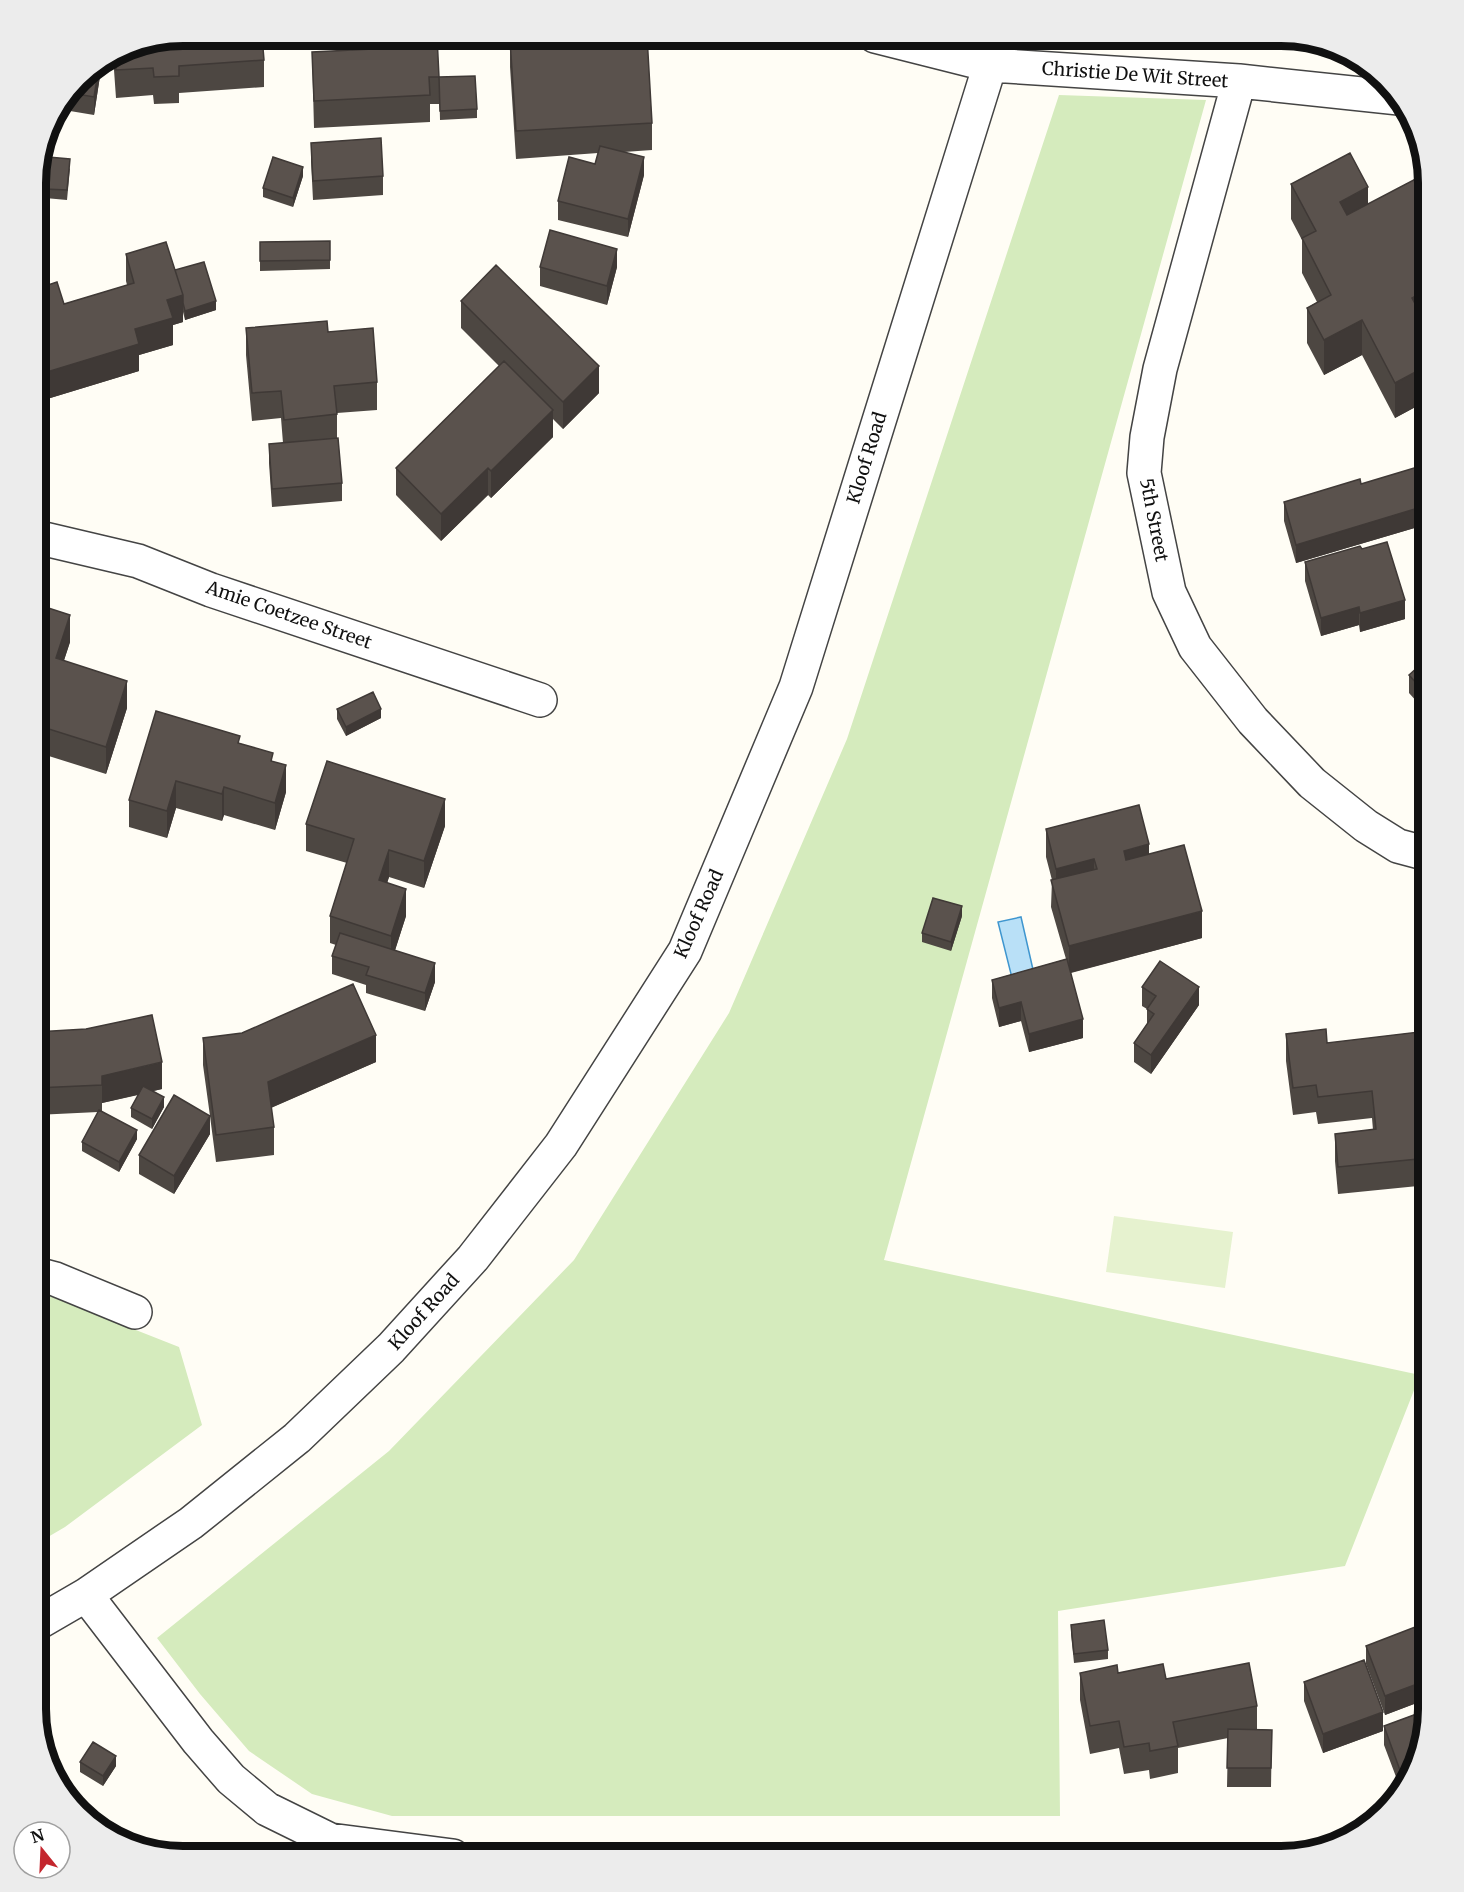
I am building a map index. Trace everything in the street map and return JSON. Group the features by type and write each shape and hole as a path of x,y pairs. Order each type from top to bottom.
{"street":[{"name":"Christie De Wit Street","path":"961,47 1386,97"},
{"name":"Kloof Road","path":"46,1618 86,1595 191,1523 297,1438 391,1348 473,1258 561,1145 685,951 796,687 995,51"},
{"name":"5th Street","path":"1239,81 1160,369 1147,436 1144,472 1169,592 1195,647 1253,721 1312,783 1366,826 1398,846 1418,851"},
{"name":"Amie Coetzee Street","path":"47,540 138,561 211,590 540,700"},
{"path":"46,1277 135,1312"},
{"path":"86,1595 198,1741 231,1779 267,1809 330,1840 376,1846"}],"green space":[{"path":"1059,95 1206,100 884,1260 1418,1375 1418,1380 1345,1566 1058,1611 1060,1816 392,1816 312,1794 249,1751 200,1694 157,1638 389,1451 574,1260 729,1013 847,739"},
{"path":"1114,1216 1233,1232 1225,1288 1106,1272"},
{"path":"46,1295 179,1347 202,1425 65,1527 46,1538"}],"water":[{"path":"1021,917 1034,974 1012,978 998,922"}],"building":[{"path":"263,46 264,60 179,66 179,76 154,77 153,68 116,70 116,65 131,57 166,48"},
{"path":"393,46 437,46 439,77 429,77 430,95 314,101 312,52 393,48"},
{"path":"510,46 648,46 652,123 516,131"},
{"path":"475,76 477,109 440,111 439,77"},
{"path":"97,78 94,97 80,95"},
{"path":"381,138 383,176 313,181 311,143"},
{"path":"600,146 644,157 628,219 558,201 569,157 595,164"},
{"path":"1350,153 1368,187 1340,202 1347,215 1417,178 1418,295 1412,298 1418,309 1418,371 1395,383 1362,320 1324,340 1307,308 1331,295 1302,238 1316,231 1291,184"},
{"path":"49,157 70,159 67,190 47,189"},
{"path":"273,157 303,167 293,198 263,188"},
{"path":"550,230 617,249 607,286 540,267"},
{"path":"330,241 330,260 260,261 260,242"},
{"path":"166,242 183,295 167,300 173,318 135,329 139,344 47,372 47,285 57,282 64,304 134,283 126,254"},
{"path":"204,262 216,301 185,311 183,295 175,270"},
{"path":"496,265 599,366 563,402 461,301"},
{"path":"327,321 328,332 373,328 377,382 334,386 337,414 284,420 281,391 252,393 246,328"},
{"path":"504,361 553,410 491,471 488,468 441,514 396,468"},
{"path":"338,438 342,483 272,489 269,444"},
{"path":"1418,467 1418,508 1296,545 1284,502 1360,479 1361,484"},
{"path":"1387,542 1405,600 1360,613 1359,607 1321,618 1305,562 1360,546 1362,549"},
{"path":"47,607 70,615 56,658 127,681 106,747 47,728"},
{"path":"1418,667 1418,685 1409,675"},
{"path":"373,692 381,709 346,727 337,709"},
{"path":"156,711 240,736 238,743 273,753 271,761 286,765 275,803 224,787 222,794 176,781 167,811 129,800"},
{"path":"327,761 445,799 424,861 389,850 379,880 406,889 391,936 330,916 354,839 306,824"},
{"path":"1139,805 1149,844 1124,851 1126,860 1184,845 1202,911 1069,946 1051,880 1097,869 1094,859 1056,869 1046,829"},
{"path":"933,898 962,906 951,942 922,933"},
{"path":"340,933 435,963 425,993 366,975 369,967 332,956"},
{"path":"1067,959 1083,1019 1029,1034 1021,1002 999,1008 992,980"},
{"path":"1160,961 1199,987 1151,1055 1134,1043 1154,1014 1147,1009 1156,996 1142,987"},
{"path":"353,984 376,1035 268,1082 274,1127 216,1135 203,1038 242,1033"},
{"path":"152,1015 162,1062 102,1076 102,1085 46,1088 46,1031 86,1029"},
{"path":"1326,1029 1327,1043 1418,1032 1418,1159 1338,1167 1335,1134 1376,1129 1372,1091 1318,1097 1316,1085 1293,1088 1286,1034"},
{"path":"143,1086 164,1097 152,1119 131,1108"},
{"path":"174,1095 210,1116 174,1176 139,1155"},
{"path":"99,1110 137,1130 119,1162 82,1142"},
{"path":"1104,1620 1108,1650 1074,1654 1071,1625"},
{"path":"1418,1626 1418,1684 1385,1696 1366,1646"},
{"path":"1364,1660 1383,1712 1323,1734 1304,1682"},
{"path":"1249,1663 1257,1706 1173,1722 1178,1746 1150,1751 1149,1743 1124,1747 1119,1721 1090,1726 1080,1673 1117,1665 1118,1673 1163,1664 1166,1679"},
{"path":"1418,1688 1418,1700 1414,1689"},
{"path":"1417,1714 1413,1744 1401,1773 1384,1726"},
{"path":"1228,1729 1272,1730 1271,1768 1227,1768"},
{"path":"93,1742 116,1756 103,1776 80,1762"}]}
